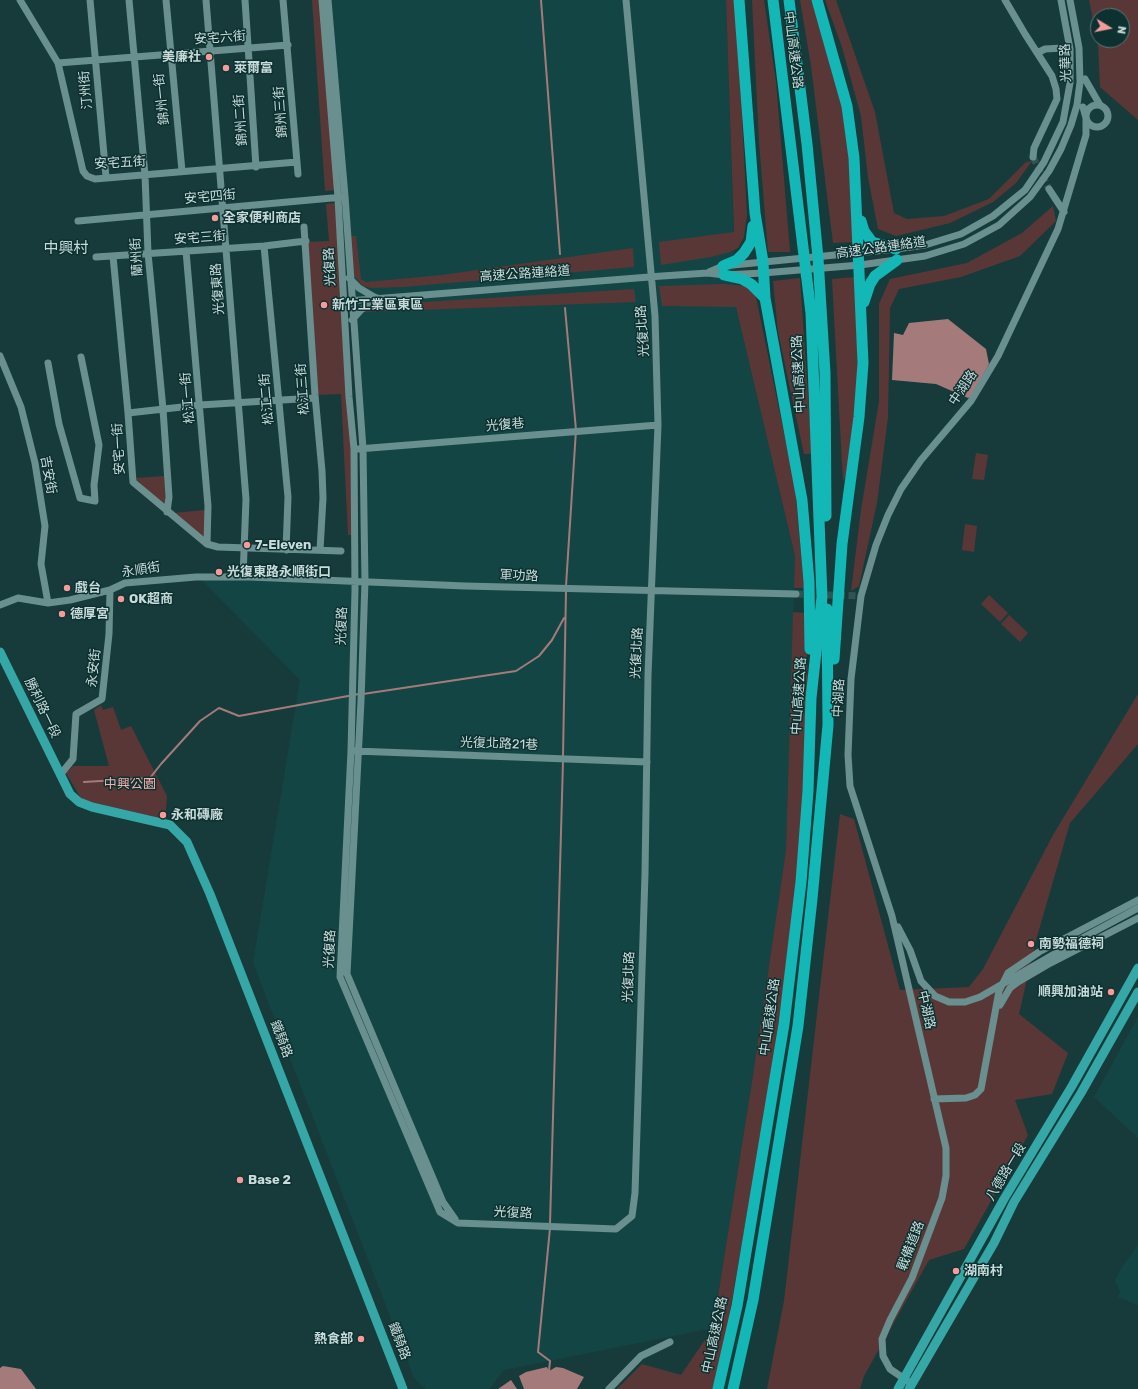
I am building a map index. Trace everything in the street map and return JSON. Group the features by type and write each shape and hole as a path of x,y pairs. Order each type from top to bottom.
{"highway":[{"path":"739,0 755,213 763,267 765,298 802,500 809,582 811,698"},
{"name":"中山高速公路","path":"718,1389 736,1306 784,1024 801,882 811,698 822,597 810,313 773,0"},
{"name":"中山高速公路","path":"733,1389 753,1300 798,1026 812,899 828,724 825,373 818,258 807,144 789,0"},
{"path":"817,0 847,106 854,158 860,253 863,363 859,417 842,544 828,724"},
{"path":"857,203 864,231 872,242 896,255 875,276 870,284 862,308"},
{"path":"755,213 751,242 737,260 724,270 747,282 765,298"}],"main road":[{"name":"勝利路一段","path":"0,652 60,775"},
{"name":"鐵騎路","path":"60,775 70,794 79,802 92,807 170,825 187,842 210,894 403,1389"},
{"name":"八德路一段","path":"908,1384 1004,1199 1072,1086 1138,968"},
{"name":"八德路一段","path":"898,1389 908,1384 994,1243 1014,1202 1081,1093 1138,992"}],"street":[{"name":"安宅五街","path":"20,0 58,63 83,171 87,176 95,179 256,167 297,162"},
{"name":"汀州街","path":"90,0 106,177"},
{"name":"蘭州街","path":"129,0 145,175 148,253 164,409 169,497 167,512"},
{"name":"錦州一街","path":"166,0 182,172"},
{"name":"光復東路","path":"206,0 246,499 242,577"},
{"name":"錦州二街","path":"245,0 256,167"},
{"name":"錦州三街","path":"283,0 298,174"},
{"name":"光復路","path":"322,0 352,300 352,320 362,449 365,581 362,690 360,752 347,974 443,1202 458,1223"},
{"name":"光復路","path":"328,0 341,197 344,301 354,449 356,581 351,751 340,977 440,1212 458,1223 544,1227"},
{"name":"光復北路","path":"544,1227 616,1229 632,1216 635,1193 648,675 658,426 655,316 626,0"},
{"path":"1005,0 1052,76 1056,89 1057,99 1034,148 1033,157"},
{"name":"光華路","path":"1061,0 1070,49 1070,82 1063,122"},
{"name":"光華路","path":"1070,0 1079,48 1080,82 1071,125"},
{"name":"安宅六街","path":"58,63 288,45"},
{"path":"1037,53 1045,50 1063,48"},
{"path":"1085,79 1100,105 1106,109 1109,117 1106,124 1086,135"},
{"path":"1100,105 1090,108 1086,118 1090,125 1101,127"},
{"name":"中湖路","path":"934,1099 892,916 850,786 848,755 851,679 860,596 876,545 901,489 921,460 971,401 998,356 1058,229 1086,135 1086,118 1083,107"},
{"name":"高速公路連絡道","path":"344,301 708,273 724,270 763,267 860,265 962,234 993,216 1025,190 1044,162 1063,122"},
{"name":"高速公路連絡道","path":"724,270 763,267 860,253 925,256 964,244 999,225 1034,192 1049,171 1071,125"},
{"path":"1049,189 1064,212"},
{"name":"安宅四街","path":"78,221 341,197"},
{"name":"松江三街","path":"304,226 323,498 320,550"},
{"name":"安宅三街","path":"96,257 264,246 306,240"},
{"name":"松江二街","path":"264,246 288,497 286,550"},
{"name":"松江一街","path":"186,251 208,506 207,544"},
{"name":"安宅一街","path":"114,256 128,412 132,482 207,544 218,548 320,550 342,552"},
{"path":"350,278 359,288 376,298 361,310 352,320"},
{"name":"吉安街","path":"0,356 21,407 34,463 45,526 41,564 48,602"},
{"path":"48,363 59,424 80,498 95,501 94,485 99,445 81,357"},
{"path":"128,412 238,402 315,398"},
{"name":"光復巷","path":"354,449 658,426"},
{"name":"永順街","path":"0,605 18,598 48,602 70,600 110,590 125,583 147,580 196,577 242,577"},
{"name":"軍功路","path":"242,577 575,589 796,594"},
{"name":"永安街","path":"60,775 73,759 76,714 102,699 109,634 110,590"},
{"name":"光復北路21巷","path":"351,751 647,762"},
{"path":"934,1099 966,1098 975,1095 981,1089 999,991 1008,973 1039,952 1138,900"},
{"path":"892,916 910,950 921,981 935,996 949,1002 965,1002 980,997 1075,942 1138,908"},
{"path":"996,1012 1004,996 1018,982 1049,963 1138,918"},
{"name":"戰備道路","path":"908,1384 890,1369 883,1356 882,1339 890,1320 912,1278 942,1198 946,1176 946,1148 934,1099"},
{"path":"609,1389 641,1356 670,1342"}],"shaded area":[{"path":"325,0 726,0 736,307 795,556 786,850 753,1075 713,1328 504,1370 489,1389 426,1389 414,1378 253,963 300,680 195,573 360,578 360,447"},
{"path":"948,319 986,349 989,364 972,396 968,398 936,384 892,380 894,333 903,335 909,323"},
{"path":"1138,1017 1138,1138 1094,1097"},
{"path":"1138,1245 1138,1305 1118,1297 1120,1291 1115,1281 1120,1270"},
{"path":"3,1366 21,1369 36,1389 0,1389 0,1368"},
{"path":"547,1367 549,1371 556,1367 563,1368 584,1377 577,1389 524,1389 519,1376 526,1372"},
{"path":"511,1380 517,1389 498,1389"}],"green space":[{"path":"312,0 320,0 336,190 325,191"},
{"path":"726,0 736,0 747,215 744,237 738,248 730,252 711,257 661,265 659,242 734,232"},
{"path":"752,0 764,0 776,82 790,252 768,252 759,142"},
{"path":"800,0 811,0 843,104 851,163 854,242 833,243 811,66"},
{"path":"825,0 836,0 875,112 894,213 907,219 944,216 989,199 1026,162 1032,161 1016,183 993,202 950,223 896,236 878,229 868,177 861,116 842,47"},
{"path":"1089,0 1138,0 1138,120 1100,87 1098,48 1130,48 1130,8 1091,8"},
{"path":"336,203 353,450 353,535 348,535 341,394 317,395 307,242 329,241 326,204"},
{"path":"1053,206 1056,221 1020,256 961,277 899,289 890,308 888,417 877,503 859,586 851,591 861,510 879,401 879,304 890,279 967,263 1022,233"},
{"path":"349,236 356,236 361,279 366,282 442,275 633,248 634,267 403,287 371,288 363,286 352,273"},
{"path":"855,277 858,377 851,462 843,482 832,279"},
{"path":"800,278 812,454 804,454 778,332 773,281"},
{"path":"723,284 749,286 756,297 795,487 804,588 794,588 795,556 736,307 662,306 659,286"},
{"path":"634,289 636,302 364,312 369,307 376,305"},
{"path":"976,453 988,455 984,480 972,479"},
{"path":"164,476 166,507 135,478"},
{"path":"205,510 205,540 173,513"},
{"path":"965,524 977,526 974,552 962,550"},
{"path":"989,595 1008,613 1000,622 981,604"},
{"path":"793,612 806,613 809,735 800,882 761,1135 726,1334 713,1389 617,1389 642,1364 681,1375 713,1328 753,1075 786,850"},
{"path":"1009,615 1028,633 1020,642 1001,624"},
{"path":"1138,694 1138,744 1070,823 1036,940 1019,1014 1068,1053 1052,1094 1015,1100 1028,1135 964,1249 929,1260 864,1376 860,1389 767,1389 784,1301 840,814 854,819 900,990 969,987 983,969 1053,835"},
{"name":"中興公園","path":"101,705 103,710 113,707 121,730 131,726 167,796 165,819 82,800 66,773 73,766 109,766 94,710"}],"waterway":[{"path":"541,0 560,254"},
{"path":"565,308 576,430 566,586"},
{"path":"563,756 566,591"},
{"path":"363,694 516,671 539,656 552,640 564,618"},
{"path":"84,782 150,778 200,721 219,708 239,716 359,694"},
{"path":"550,1224 563,761"},
{"path":"549,1371 550,1361 538,1352 550,1228"}],"tunnel":[{"path":"1033,157 1049,189"},
{"path":"796,594 861,596"}],"place":[{"name":"美廉社","path":"209,57"},
{"name":"萊爾富","path":"226,68"},
{"name":"全家便利商店","path":"215,218"},
{"name":"新竹工業區東區","path":"324,305"},
{"name":"7-Eleven","path":"247,545"},
{"name":"光復東路永順街口","path":"219,572"},
{"name":"戲台","path":"67,588"},
{"name":"OK超商","path":"121,599"},
{"name":"德厚宮","path":"62,614"},
{"name":"永和磚廠","path":"163,815"},
{"name":"南勢福德祠","path":"1031,944"},
{"name":"順興加油站","path":"1111,992"},
{"name":"Base 2","path":"240,1180"},
{"name":"湖南村","path":"956,1271"},
{"name":"熱食部","path":"361,1339"}],"district":[{"name":"中興村","path":"66,249"}]}
